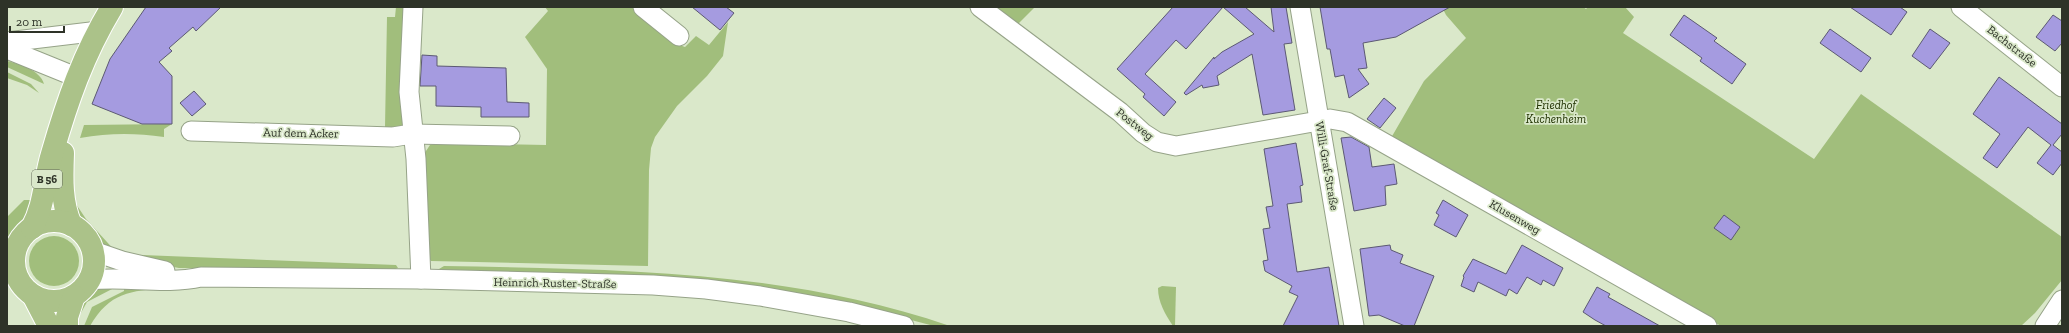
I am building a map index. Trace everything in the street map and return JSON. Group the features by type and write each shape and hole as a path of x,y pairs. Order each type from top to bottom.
{"main road":[{"name":"B 56","path":"32,228 42,206 52,155 76,77 112,7"},
{"name":"B 56","path":"61,128 63,194 71,225"},
{"path":"48,221 60,221 71,225 85,235 93,251 94,269 90,280 83,289 74,296 57,301 45,301 34,296 25,289 11,273 14,257 12,247 32,228 48,221"},
{"path":"34,296 49,326"},
{"path":"67,326 74,296"}],"street":[{"path":"413,7 409,60 421,279"},
{"path":"643,7 679,36"},
{"name":"Postweg","path":"980,7 1120,112 1142,133 1157,142 1176,146 1320,121"},
{"name":"Willi-Graf-Straße","path":"1300,7 1354,326"},
{"name":"Bachstraße","path":"1961,7 2062,87"},
{"path":"7,42 99,31"},
{"path":"7,49 76,77"},
{"name":"Klusenweg","path":"1320,121 1338,119 1352,124 1707,326"},
{"name":"Auf dem Acker","path":"191,131 393,137 412,134 510,136"},
{"name":"Heinrich-Ruster-Straße","path":"93,251 159,270 188,272 201,277"},
{"name":"Heinrich-Ruster-Straße","path":"90,280 113,278 187,280 201,277 421,279 653,285 706,289 805,304 904,326"},
{"path":"2045,326 2062,300"}],"green space":[{"path":"396,7 403,7 404,122 399,129 221,125 385,127 387,17 395,17"},
{"path":"545,7 636,7 674,43 685,47 696,36 709,45 728,22 723,56 707,76 677,106 655,137 651,148 649,170 648,266 431,261 429,258 424,154 430,145 438,143 546,145 547,69 525,37 548,11"},
{"path":"996,7 1035,7 1018,24"},
{"name":"Friedhof Kuchenheim","path":"1442,7 1583,7 1586,9 1588,7 1625,7 1634,17 1623,33 1814,159 1861,94 2062,237 2062,280 2035,313 2021,326 1721,326 1391,138 1424,81 1466,38 1446,15"},
{"path":"7,61 34,71 42,79 44,84 7,67"},
{"path":"7,72 31,84 39,93 27,85 7,78"},
{"path":"172,124 164,129 164,137 122,134 80,138 84,125"},
{"path":"24,200 37,200 23,225 7,239 7,217"},
{"path":"76,204 86,219 117,253 102,245 80,220"},
{"path":"54,236 68,240 75,247 79,261 75,275 68,282 54,286 40,282 33,275 29,261 33,247 40,240"},
{"path":"142,255 396,265 398,268 393,270 179,268 147,262 148,259"},
{"path":"444,266 636,272 700,276 763,283 826,293 888,307 950,326 934,326 835,300 753,285 704,281 439,269"},
{"path":"124,284 166,288 142,290 122,295 105,306 90,326 84,326 92,307 124,291"},
{"path":"1162,286 1176,287 1175,326 1173,326 1161,303 1158,288"},
{"path":"98,288 114,288 87,302 77,320 79,304"}],"building":[{"path":"146,7 221,7 196,31 193,27 169,48 172,51 159,62 172,76 172,124 142,124 92,104 110,59"},
{"path":"692,7 726,7 734,13 720,30"},
{"path":"1173,7 1223,7 1186,49 1176,40 1145,74 1176,102 1164,116 1143,97 1145,94 1117,69"},
{"path":"1223,7 1245,7 1274,32 1271,7 1286,7 1292,43 1284,44 1295,110 1263,115 1252,54 1217,76 1219,85 1203,88 1202,85 1186,95 1184,93 1214,57 1214,59 1222,52 1254,34"},
{"path":"1320,7 1450,7 1396,37 1363,43 1367,68 1358,69 1369,84 1349,98 1344,75 1335,77 1330,49 1327,49"},
{"path":"1850,7 1900,7 1907,12 1891,35"},
{"path":"1684,15 1717,38 1714,41 1746,64 1732,84 1700,61 1702,58 1670,35"},
{"path":"2053,15 2062,21 2062,43 2055,51 2036,37"},
{"path":"1830,29 1871,58 1861,72 1820,43"},
{"path":"1930,29 1950,43 1930,69 1912,56"},
{"path":"422,55 437,56 437,66 506,68 507,102 529,103 529,117 481,117 481,107 436,106 436,86 420,86"},
{"path":"1999,77 2062,124 2062,134 2053,145 2062,152 2062,163 2053,175 2037,163 2051,145 2028,127 1997,168 1983,158 2000,134 1973,114"},
{"path":"194,91 206,104 192,116 180,103"},
{"path":"1384,98 1396,108 1380,128 1367,119"},
{"path":"1351,137 1369,147 1372,167 1394,164 1397,184 1385,186 1386,205 1354,211 1341,138"},
{"path":"1296,143 1303,185 1300,186 1302,202 1287,204 1297,272 1329,267 1339,326 1283,326 1298,296 1289,292 1292,286 1265,271 1263,261 1268,260 1263,229 1270,228 1266,207 1273,206 1264,149"},
{"path":"1443,200 1468,215 1456,237 1434,225 1439,215 1436,213"},
{"path":"1724,215 1740,227 1731,240 1714,228"},
{"path":"1390,245 1391,250 1403,255 1400,263 1434,276 1414,326 1405,326 1379,315 1369,316 1360,249"},
{"path":"1522,245 1563,268 1554,286 1543,280 1541,285 1527,277 1517,294 1509,289 1506,296 1478,282 1474,292 1461,286 1463,276 1473,259 1506,274"},
{"path":"1597,287 1610,294 1608,297 1660,326 1606,326 1595,320 1583,312"}]}
